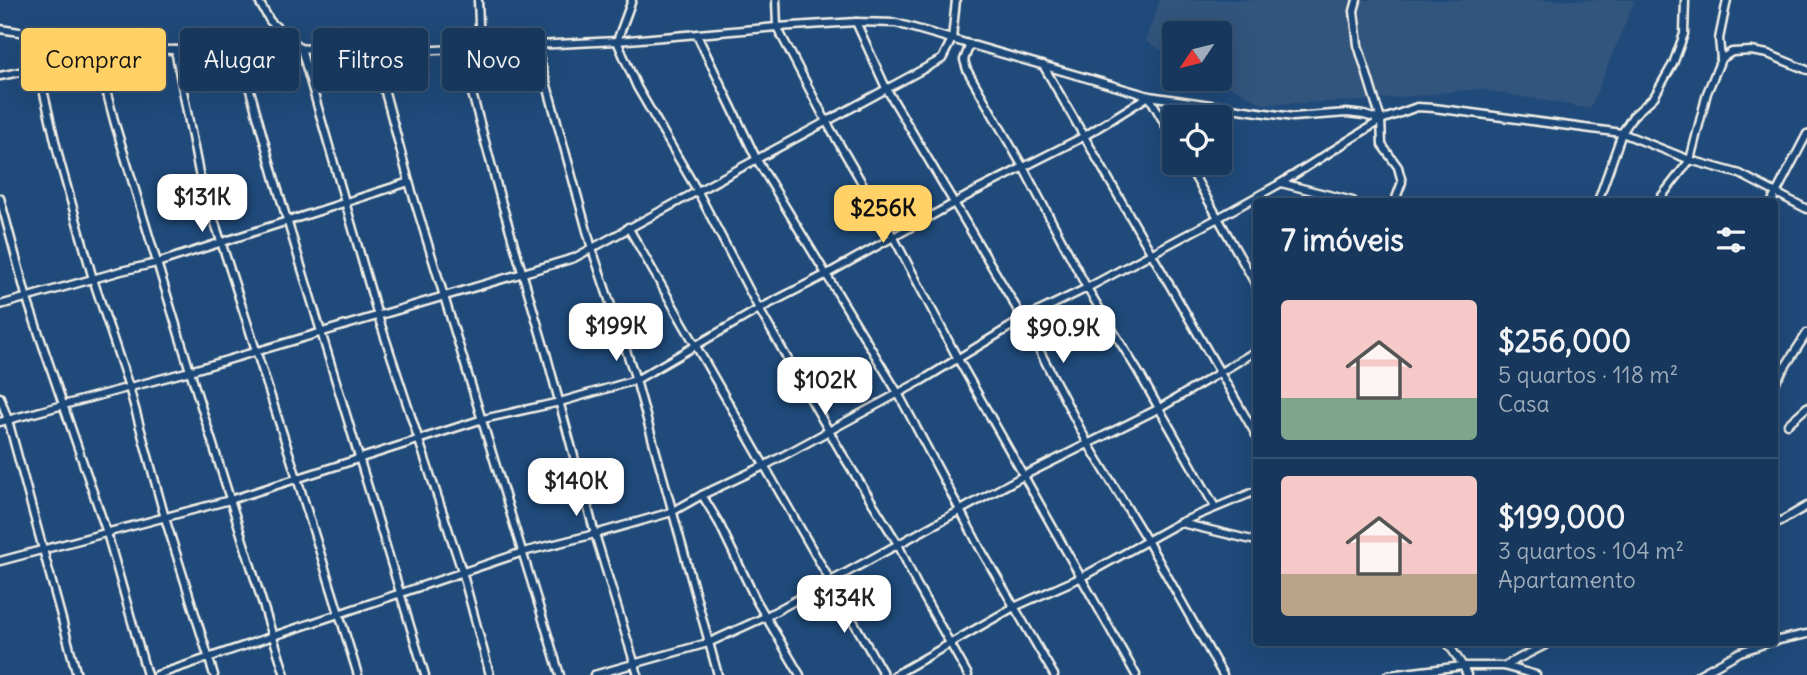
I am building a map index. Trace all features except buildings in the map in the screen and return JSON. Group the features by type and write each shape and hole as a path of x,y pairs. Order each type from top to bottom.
{"street":[{"path":"258,0 270,22 301,48 378,316 462,571 489,675"},
{"path":"478,0 479,28"},
{"path":"632,0 617,41 649,108 698,192 759,309 898,544 916,583 968,675"},
{"path":"776,0 777,27 825,121 894,237 958,359 1136,675"},
{"path":"0,422 190,371 575,258 942,59 952,39 956,0"},
{"path":"1357,0 1354,11 1358,45 1381,120 1382,145 1398,167 1402,182 1396,198"},
{"path":"1599,198 1622,132 1633,116 1654,97 1673,64 1684,34 1685,0"},
{"path":"1660,198 1690,160 1707,93 1721,59 1718,39 1727,0"},
{"path":"545,45 856,22 896,23 1149,96 1293,117 1347,113 1381,120"},
{"path":"856,22 886,88 1023,319 1087,442 1148,542 1223,675"},
{"path":"0,29 21,32"},
{"path":"697,34 757,160 898,393 961,512 1054,675"},
{"path":"970,44 964,60 967,70 1023,167 1087,288 1160,408 1215,507"},
{"path":"301,48 313,48"},
{"path":"166,50 180,50"},
{"path":"175,50 199,173 298,478 358,675"},
{"path":"1721,59 1732,51 1751,51 1768,54 1807,70"},
{"path":"1043,65 1253,427"},
{"path":"0,76 21,72"},
{"path":"545,78 592,249 636,380 718,675"},
{"path":"43,91 93,279 130,387 165,518 214,675"},
{"path":"106,91 285,675"},
{"path":"250,91 287,221 425,675"},
{"path":"385,91 409,182 560,675"},
{"path":"472,91 595,534 638,675"},
{"path":"0,561 230,500 483,419 559,402 636,380 955,202 1083,137 1149,96"},
{"path":"1149,96 1162,119"},
{"path":"1254,198 1381,120 1418,107 1622,132 1690,160 1740,174 1807,209"},
{"path":"1774,198 1807,134"},
{"path":"1194,175 1253,280"},
{"path":"0,305 158,263 409,182"},
{"path":"1281,183 1341,198"},
{"path":"0,198 27,299 107,533 147,675"},
{"path":"157,675 462,571 673,512 898,393 1023,319 1087,288 1253,199"},
{"path":"628,227 884,675"},
{"path":"1778,378 1807,333"},
{"path":"594,675 708,643 765,617 1087,442 1160,408 1253,353"},
{"path":"0,397 77,675"},
{"path":"1788,424 1807,407"},
{"path":"895,675 1014,607 1082,577 1179,523 1253,492"},
{"path":"702,495 719,523 765,617 800,675"},
{"path":"1778,523 1807,506"},
{"path":"1179,523 1253,540"},
{"path":"1778,641 1807,634"},
{"path":"1450,646 1467,675"},
{"path":"1504,666 1543,646"},
{"path":"1698,675 1740,652 1759,646"},
{"path":"1388,675 1463,666 1504,666 1536,675"}],"shaded area":[{"path":"1160,0 1635,0 1590,109 1479,89 1364,101 1263,104 1232,88 1232,21 1162,21 1162,50 1145,41"}]}
